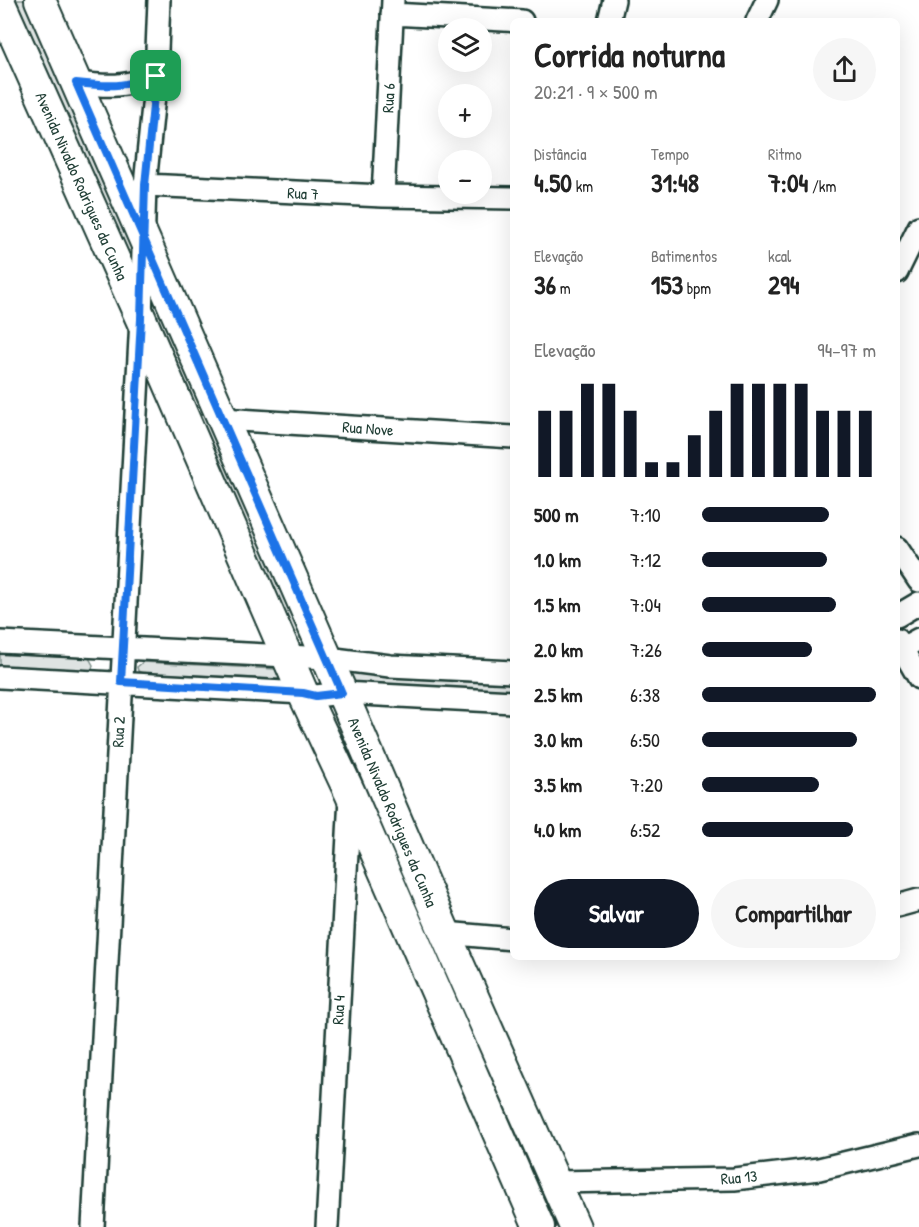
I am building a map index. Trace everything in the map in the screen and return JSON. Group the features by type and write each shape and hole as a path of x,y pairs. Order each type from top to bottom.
{"street":[{"name":"Avenida Nivaldo Rodrigues da Cunha","path":"40,0 575,1227"},
{"path":"143,237 145,185 156,76 159,0"},
{"path":"610,18 614,0"},
{"path":"758,18 767,0"},
{"name":"Avenida Nivaldo Rodrigues da Cunha","path":"0,3 141,319 287,657 350,793 539,1227"},
{"path":"393,7 510,20"},
{"name":"Rua 6","path":"383,196 393,7"},
{"path":"76,83 112,87 156,76"},
{"name":"Rua 7","path":"145,185 383,196 510,198"},
{"path":"900,266 919,227"},
{"name":"Rua 2","path":"93,1227 141,319 143,237"},
{"name":"Rua Nove","path":"222,418 510,437"},
{"path":"900,552 919,581"},
{"path":"900,614 919,603"},
{"path":"0,642 327,658 390,666 510,672"},
{"path":"904,645 919,678"},
{"path":"0,677 121,682 303,693 316,696 342,693 510,702"},
{"name":"Rua 4","path":"327,1227 350,793"},
{"path":"900,905 919,900"},
{"path":"445,933 510,939"},
{"name":"Rua 13","path":"555,1182 734,1179 819,1168 919,1145"}],"shaded area":[{"path":"15,0 26,0 132,246 129,251 125,249"},
{"path":"161,315 302,637 295,640 156,320 157,316"},
{"path":"0,654 89,658 93,665 88,671 0,666"},
{"path":"143,662 275,669 281,671 281,679 142,673 137,667"},
{"path":"348,672 510,683 510,693 352,683"},
{"path":"333,714 338,716 563,1227 550,1227 330,717"}],"route":[{"path":"156,76 112,87 76,83 143,237 342,693 316,696 303,693 121,682 141,319 143,237 145,185 156,76"}]}
